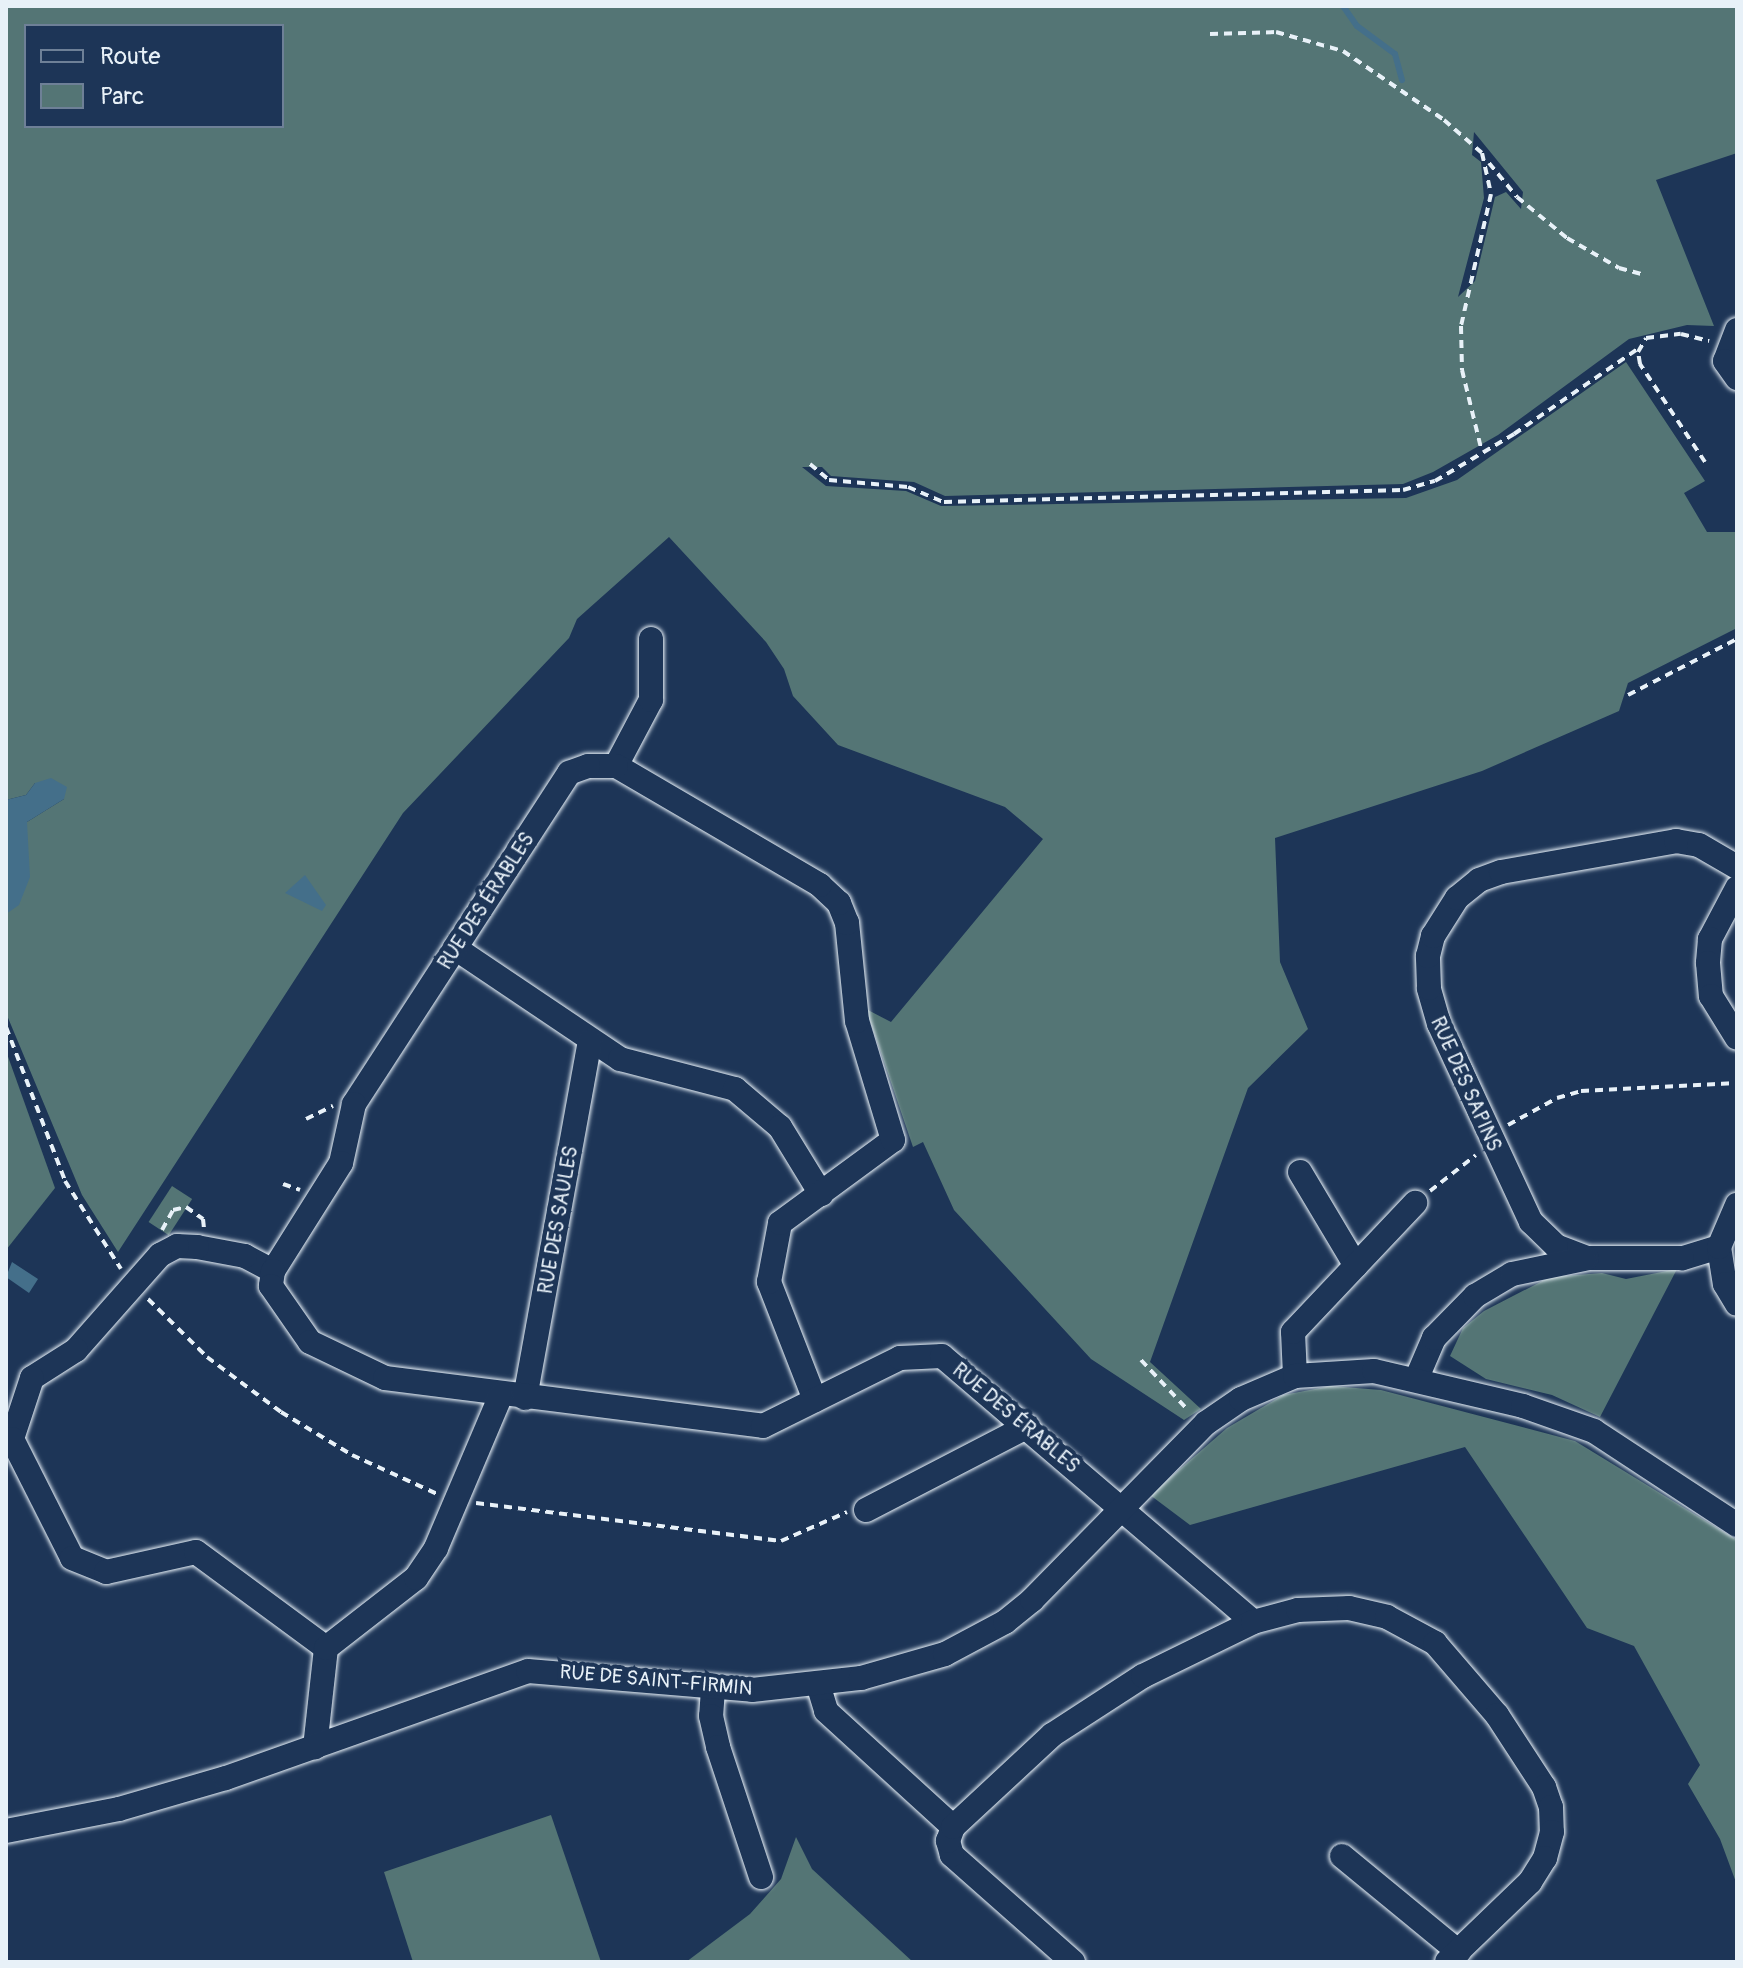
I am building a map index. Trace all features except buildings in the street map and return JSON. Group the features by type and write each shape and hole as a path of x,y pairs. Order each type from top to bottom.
{"street":[{"path":"1733,340 1725,361 1737,378"},
{"path":"651,639 651,700 616,766 820,885 839,903 847,923 857,1021 893,1140 780,1223 769,1282 815,1400"},
{"name":"RUE DES ÉRABLES","path":"616,766 588,766 569,773 354,1104 341,1163 273,1271 271,1286 310,1342 385,1378 763,1426 900,1358 942,1356 1028,1426 1253,1622"},
{"name":"RUE DES SAPINS","path":"1719,1247 1682,1258 1587,1258 1556,1246 1531,1222 1491,1143 1429,988 1433,936 1457,898 1479,880 1501,872 1651,842 1699,845 1737,867"},
{"path":"1737,888 1710,939 1708,963 1711,996 1720,1019 1737,1038"},
{"path":"455,948 572,1022 590,1042 620,1059 735,1089 780,1127 821,1194"},
{"name":"RUE DES SAULES","path":"525,1398 590,1042"},
{"path":"1300,1172 1356,1266"},
{"path":"1295,1376 1293,1332 1415,1203"},
{"path":"1737,1205 1719,1247 1725,1284 1737,1304"},
{"path":"273,1271 245,1256 177,1246 160,1255 76,1350 32,1378 12,1439 16,1472 72,1558 106,1572 196,1552 326,1648"},
{"path":"1416,1380 1434,1338 1475,1296 1512,1274 1587,1258"},
{"name":"RUE DE SAINT-FIRMIN","path":"6,1831 119,1809 315,1747 528,1671 572,1671 713,1689 818,1684 861,1678 945,1654 1005,1622 1206,1423 1241,1399 1295,1376 1374,1371 1523,1406 1594,1431 1737,1525"},
{"path":"315,1747 326,1648 416,1578 436,1548 501,1395"},
{"path":"866,1510 1028,1426"},
{"path":"1073,1962 952,1855 948,1841 953,1827 1052,1735 1143,1676 1253,1622 1298,1610 1349,1608 1413,1628 1435,1643 1497,1715 1544,1787 1552,1832 1545,1858 1530,1882 1453,1957 1342,1856"},
{"path":"818,1684 826,1711 953,1827"},
{"path":"713,1689 711,1716 718,1747 761,1877"}],"path":[{"path":"1210,34 1276,32 1343,51 1444,120 1488,161 1517,197 1567,238 1619,268 1645,275"},
{"path":"1482,452 1462,370 1461,326 1491,194 1488,161"},
{"path":"1705,462 1640,364 1642,346 1646,338 1681,334 1733,340"},
{"path":"810,464 829,480 908,487 944,502 1403,490 1435,481 1642,346"},
{"path":"1628,695 1737,639"},
{"path":"6,1027 65,1181 96,1237 133,1284"},
{"path":"1415,1203 1523,1114 1581,1091 1737,1083"},
{"path":"1141,1360 1183,1407 1206,1423"}],"green space":[{"path":"6,6 1737,6 1737,153 1656,180 1714,326 1687,325 1629,339 1498,435 1433,472 1403,484 945,496 914,482 831,476 822,467 802,467 826,486 906,491 941,506 1406,498 1457,480 1626,362 1705,481 1684,493 1707,532 1737,532 1737,628 1628,683 1619,711 1482,771 1275,838 1280,962 1308,1029 1248,1088 1150,1362 1201,1409 1184,1420 1091,1359 954,1210 923,1142 913,1147 866,1009 891,1022 1043,839 1005,807 838,745 793,696 784,669 766,642 669,537 577,619 569,638 403,813 118,1252 82,1195 6,1013 6,914 27,822 64,799 35,783 26,795 6,800","holes":["1474,132 1523,192 1521,209 1506,192 1495,197 1475,281 1458,297 1484,198 1481,162 1472,155"]},
{"path":"6,1051 55,1188 6,1250"},
{"path":"172,1186 192,1199 169,1235 149,1222"},
{"path":"1677,1269 1600,1417 1552,1395 1486,1379 1450,1356 1463,1328 1484,1311 1550,1277 1602,1273 1626,1279"},
{"path":"1331,1386 1381,1390 1575,1441 1737,1540 1737,1885 1720,1839 1688,1784 1700,1765 1634,1646 1587,1628 1465,1447 1190,1525 1150,1495 1227,1428 1283,1395"},
{"path":"551,1815 601,1962 413,1962 384,1872"},
{"path":"796,1837 812,1869 913,1962 686,1962 750,1914 781,1879"}],"water":[{"path":"51,778 67,787 64,799 27,822 30,877 19,905 6,914 6,800 26,795 35,783"},
{"path":"305,875 326,905 322,911 285,893"},
{"path":"12,1262 38,1279 29,1293 6,1277"}],"waterway":[{"path":"1343,6 1357,26 1395,54 1402,80"}]}
